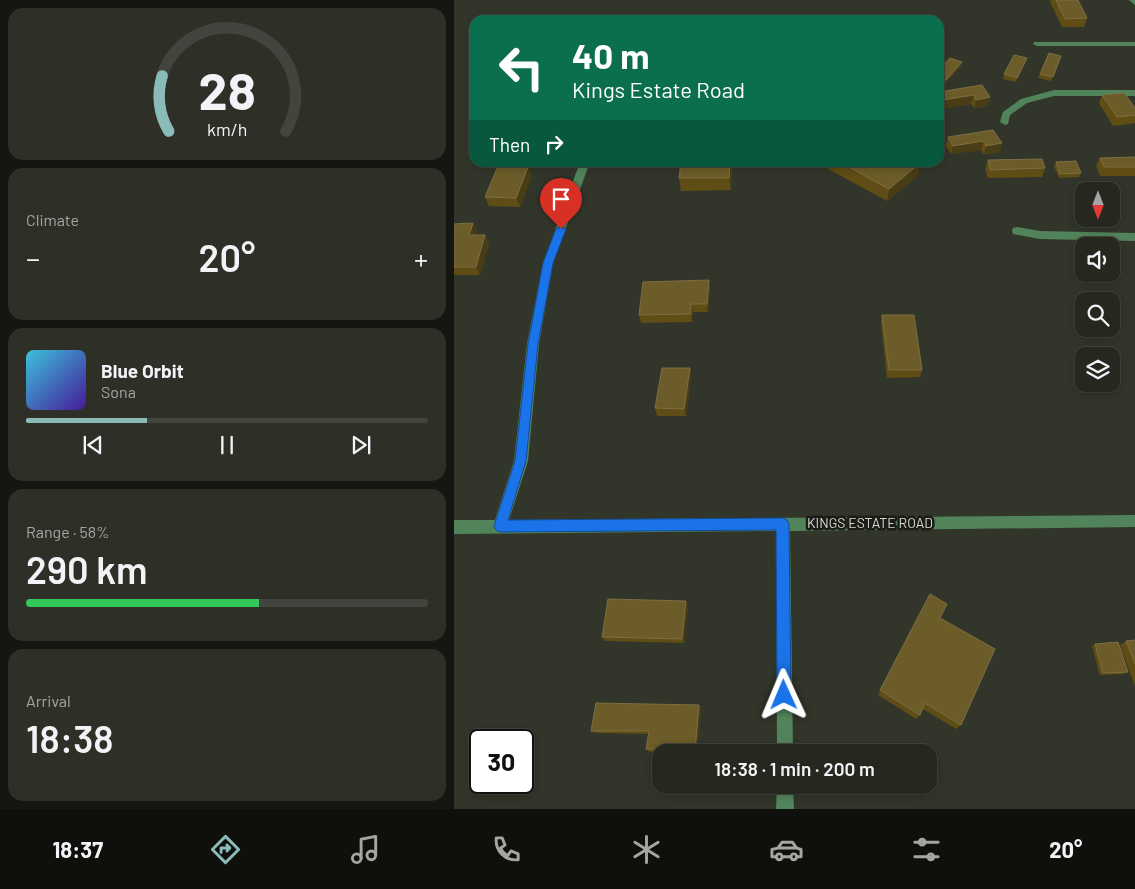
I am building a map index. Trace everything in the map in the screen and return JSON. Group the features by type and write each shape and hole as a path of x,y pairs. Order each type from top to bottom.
{"street":[{"path":"1133,0 1135,4"},
{"path":"1037,44 1135,44"},
{"path":"1005,122 1006,114 1024,101 1054,93 1135,93"},
{"path":"500,526 520,461 533,344 548,263 583,167"},
{"path":"1017,231 1040,235 1135,237"},
{"name":"KINGS ESTATE ROAD","path":"454,527 1135,521"},
{"path":"783,524 784,744"},
{"path":"785,794 785,809"}],"building":[{"path":"1056,0 1078,0 1087,18 1065,19"},
{"path":"1049,53 1061,56 1053,77 1040,74"},
{"path":"1014,55 1027,58 1017,78 1004,74"},
{"path":"950,58 962,62 946,80 944,79 944,65"},
{"path":"982,85 990,97 976,100 974,95 944,100 944,91"},
{"path":"1124,93 1136,109 1136,115 1117,117 1102,95"},
{"path":"993,130 1002,143 986,146 983,141 953,146 948,137"},
{"path":"1136,157 1136,167 1104,167 1100,158"},
{"path":"1042,159 1045,168 990,170 988,160"},
{"path":"1076,161 1081,173 1060,174 1056,162"},
{"path":"498,167 528,167 516,198 485,197"},
{"path":"680,167 730,167 729,178 679,178"},
{"path":"849,167 915,167 889,189"},
{"path":"473,223 469,235 485,235 476,267 454,267 454,224"},
{"path":"709,280 707,304 691,304 691,314 639,315 643,282"},
{"path":"882,315 914,315 922,370 889,370"},
{"path":"662,368 690,368 684,409 655,408"},
{"path":"930,594 947,604 940,618 995,649 961,725 925,703 920,715 880,690"},
{"path":"608,599 686,601 682,639 602,637"},
{"path":"1136,640 1136,666 1126,641"},
{"path":"1118,642 1128,672 1103,673 1095,644"},
{"path":"596,703 699,705 696,744 652,744 652,749 646,749 649,731 591,731"}],"route":[{"path":"561,229 548,263 533,344 520,461 500,526 783,524 784,695"}]}
